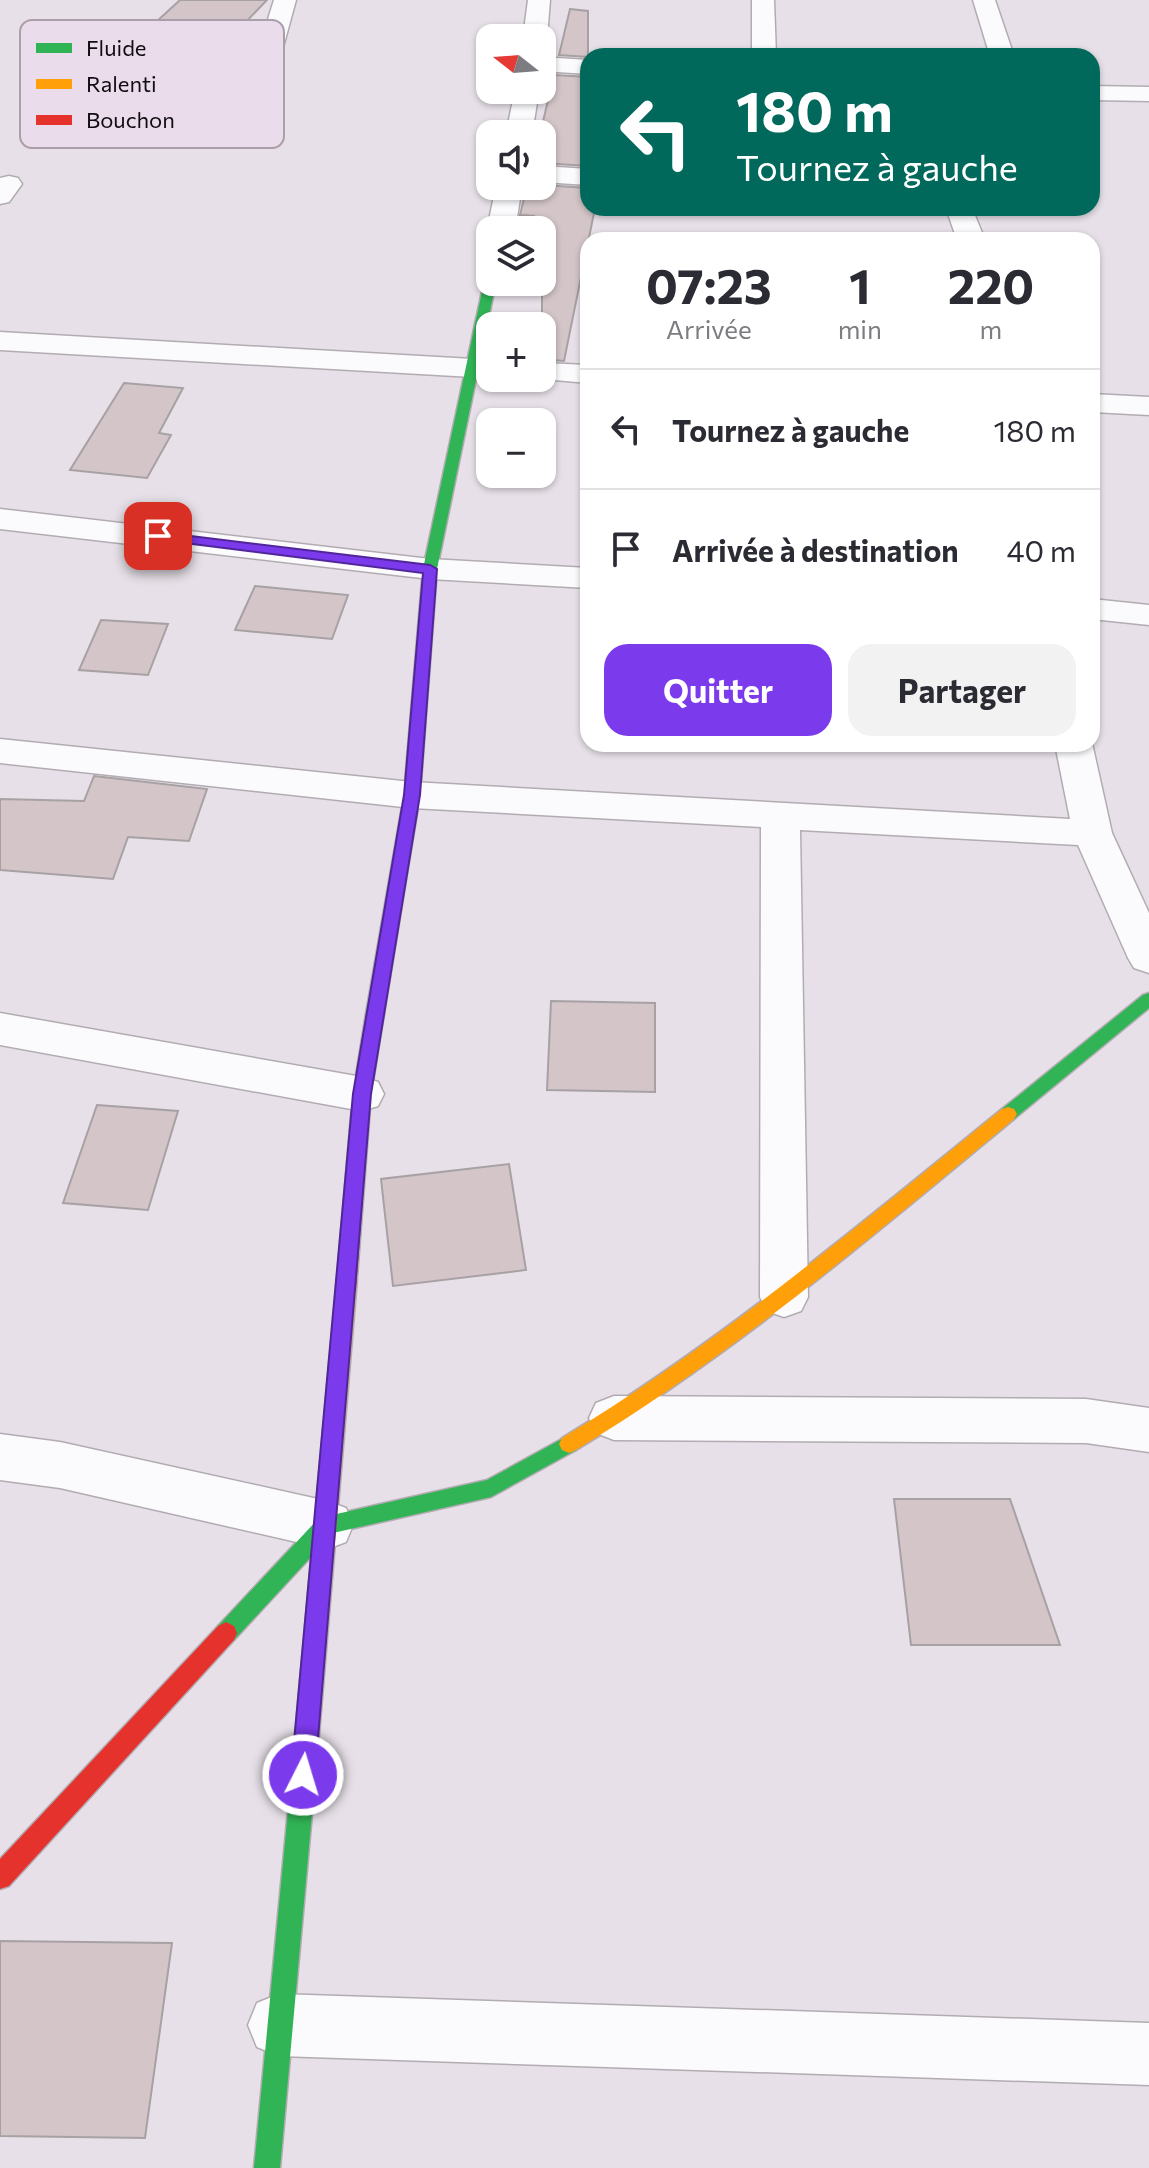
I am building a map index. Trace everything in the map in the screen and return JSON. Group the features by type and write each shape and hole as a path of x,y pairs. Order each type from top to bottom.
{"street":[{"path":"279,20 285,0"},
{"path":"536,24 539,0"},
{"path":"763,0 764,48"},
{"path":"984,0 999,48"},
{"path":"556,65 580,66"},
{"path":"1100,93 1149,94"},
{"path":"556,175 580,176"},
{"path":"0,341 476,368"},
{"path":"556,373 580,374"},
{"path":"267,2168 327,1525 362,1094 412,795 430,569 476,391"},
{"path":"1100,403 1149,406"},
{"path":"0,519 430,569 580,578"},
{"path":"1100,610 1149,615"},
{"path":"0,751 412,795 1092,833"},
{"path":"1076,752 1092,833 1149,958"},
{"path":"780,816 784,1297"},
{"path":"0,1457 60,1465 327,1525 491,1488 614,1418 784,1297 1149,999"},
{"path":"0,1029 362,1094"},
{"path":"614,1418 1086,1421 1149,1430"},
{"path":"0,1877 327,1525"},
{"path":"279,2025 1149,2054"}],"building":[{"path":"180,0 267,0 248,20 158,20"},
{"path":"570,9 588,11 588,48 580,48 580,56 559,55"},
{"path":"556,75 580,77 580,165 556,164 556,120 543,120 547,104 556,104"},
{"path":"556,186 580,187 580,216 593,216 590,232 580,232 580,282 564,361 556,360 556,312 542,312 542,296 556,296 556,216 520,215 524,200 556,200"},
{"path":"124,383 183,388 159,433 171,435 147,478 70,470"},
{"path":"255,586 348,595 332,639 235,630"},
{"path":"101,620 168,624 148,675 79,670"},
{"path":"94,776 207,789 189,841 128,837 113,879 0,870 0,799 84,801"},
{"path":"551,1001 655,1003 655,1092 547,1090"},
{"path":"97,1105 178,1111 148,1210 63,1203"},
{"path":"509,1164 526,1270 393,1286 381,1179"},
{"path":"894,1499 1010,1499 1060,1645 911,1645"},
{"path":"0,1941 172,1943 145,2138 0,2136"}],"traffic: fast":[{"path":"375,1014 412,795 430,569 487,296"},
{"path":"1008,1114 1149,999"},
{"path":"226,1633 327,1525 491,1488 569,1444"},
{"path":"267,2168 305,1758"}],"traffic: slow":[{"path":"569,1444 628,1408 741,1330 1008,1114"},
{"path":"305,1758 346,1290"}],"traffic: jam":[{"path":"346,1290 362,1094 375,1014"},
{"path":"0,1877 226,1633"}],"route":[{"path":"158,536 430,569 412,795 362,1094 303,1775"}]}
